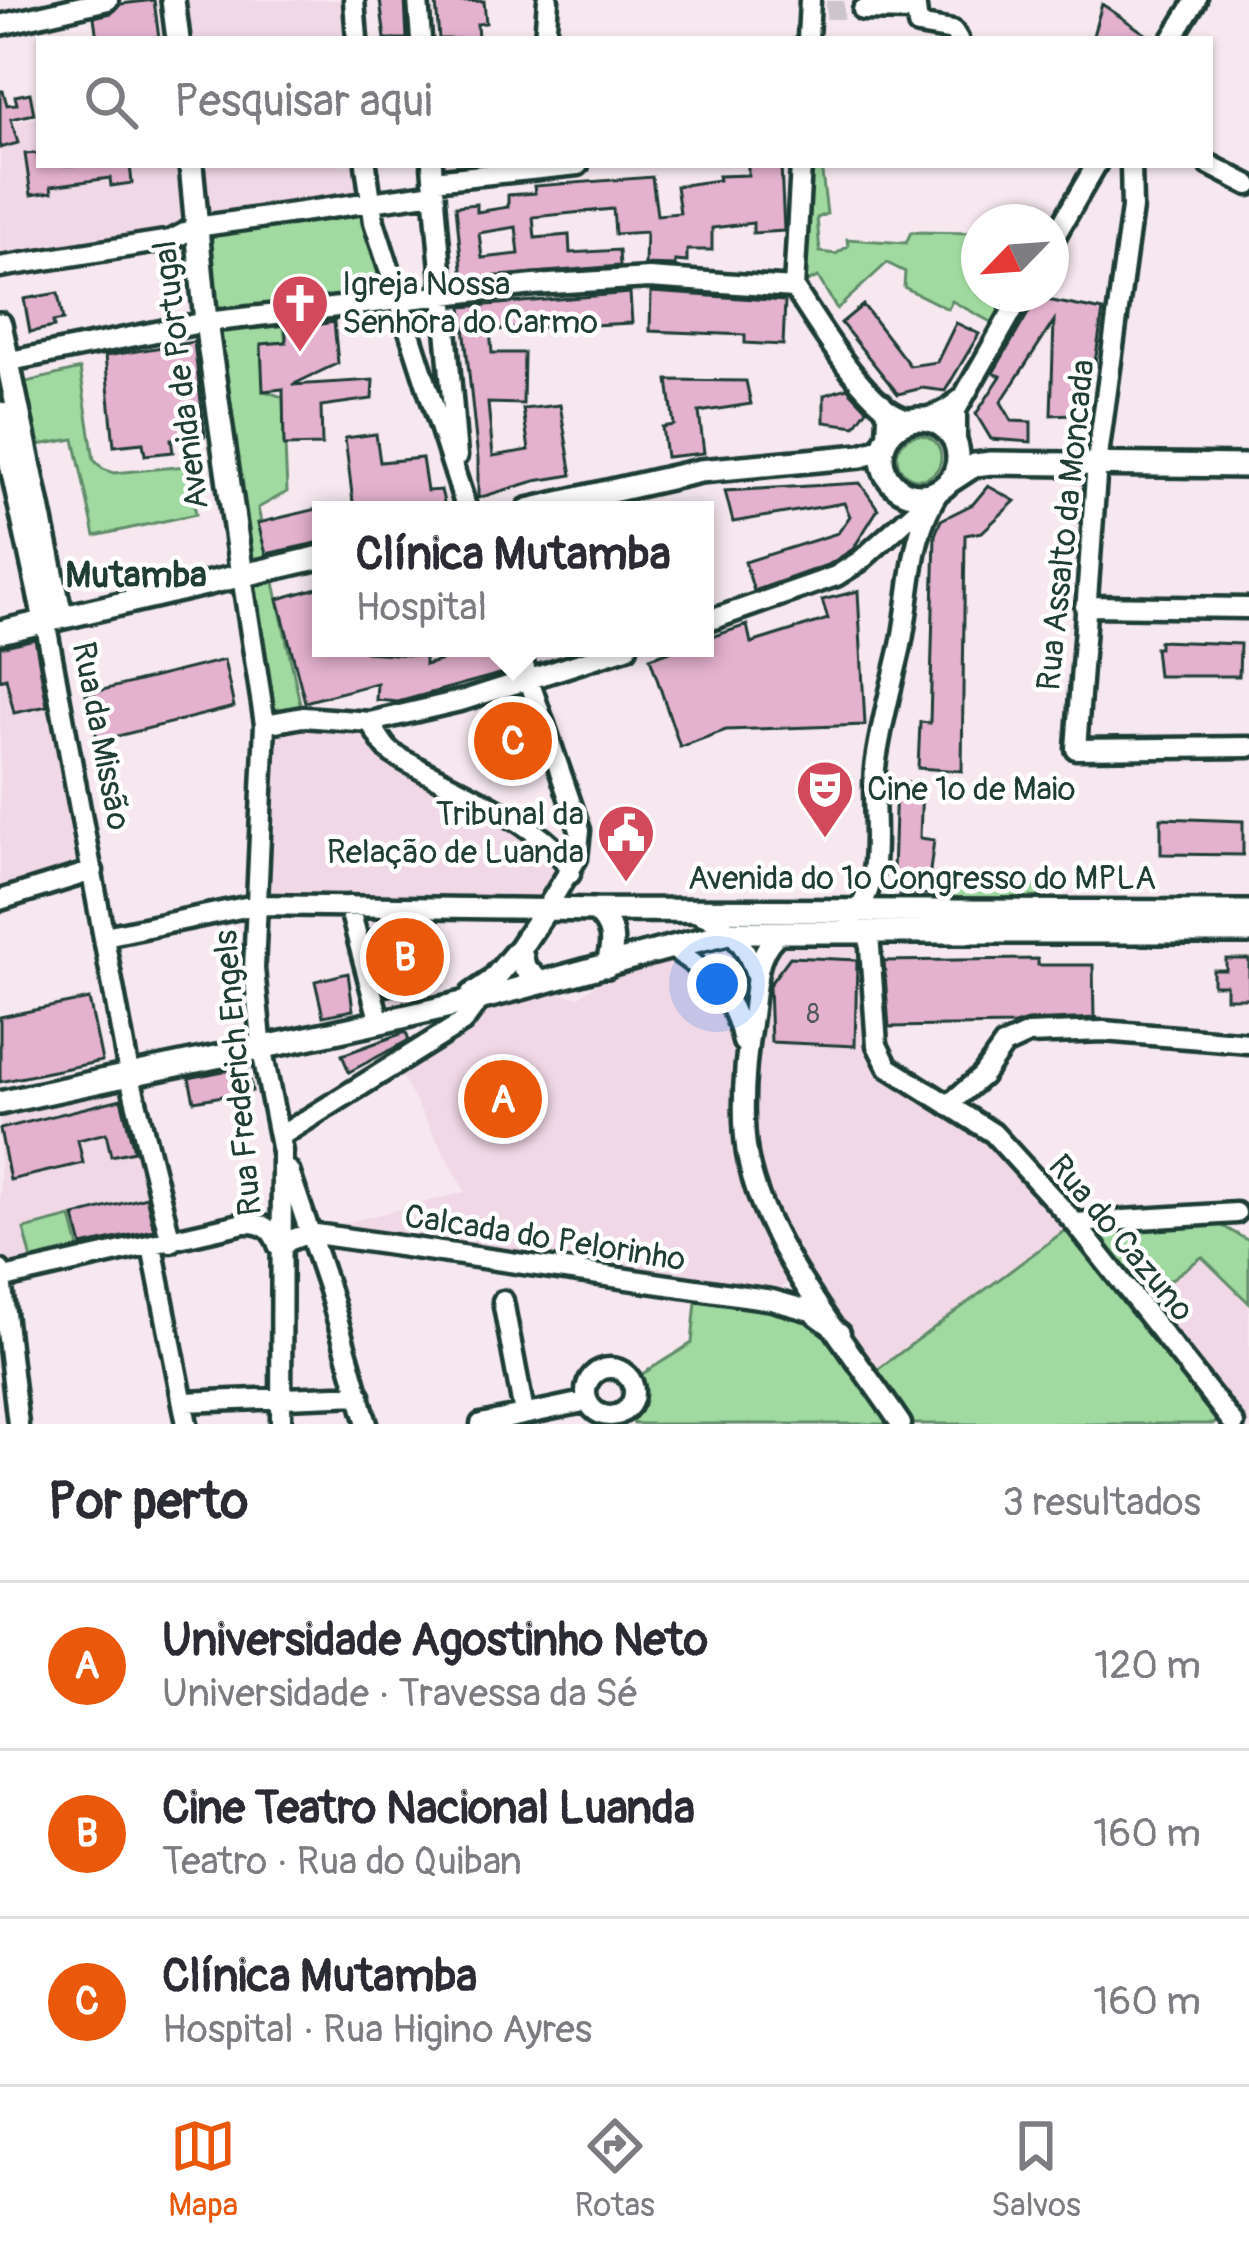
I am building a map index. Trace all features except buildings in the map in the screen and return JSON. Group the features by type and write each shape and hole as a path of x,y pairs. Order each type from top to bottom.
{"main road":[{"path":"173,0 178,36"},
{"name":"Avenida de Portugal","path":"191,168 206,322 242,576"},
{"name":"Rua da Missão","path":"0,324 53,618"},
{"name":"Rua da Missão","path":"0,413 53,618"},
{"path":"568,501 700,471 861,456 885,443 895,428 918,419 941,426 970,458 989,463"},
{"path":"885,443 885,473 892,484 915,495 945,486 975,465 989,463 1249,466"},
{"path":"945,486 958,458 956,445"},
{"path":"0,632 312,559"},
{"path":"0,1103 129,1073 262,1050 451,1007 607,965 613,940 606,920 595,910 550,903 492,981 451,1007"},
{"name":"Avenida do 1º Congresso do MPLA","path":"595,910 1249,912"},
{"name":"Avenida do 1º Congresso do MPLA","path":"607,965 733,932 1249,932"},
{"path":"520,948 524,967 540,983"}],"street":[{"path":"0,25 108,0"},
{"path":"354,0 357,36"},
{"path":"418,0 421,36"},
{"path":"545,36 548,0"},
{"path":"1174,36 1196,0"},
{"path":"863,10 915,6 922,27 955,36"},
{"path":"1213,167 1249,185"},
{"path":"365,168 399,301 464,501"},
{"path":"0,267 171,240 196,227 371,202 433,179 538,168"},
{"path":"800,168 794,288 865,386 896,414 918,419 962,398"},
{"path":"1069,212 1094,168"},
{"name":"Rua Assalto da Moncada","path":"1131,168 1132,208 1097,463 1076,749 1249,747"},
{"path":"433,179 459,484"},
{"path":"4,362 206,322 609,278 794,288"},
{"path":"956,445 954,422 962,398 1012,312"},
{"path":"882,403 889,426 885,443"},
{"path":"714,619 836,576 860,561 945,486"},
{"path":"829,933 858,912 873,879 879,747 910,600 918,536 945,486"},
{"name":"Rua Frederich Engels","path":"242,576 265,724 254,969 262,1050 281,1144 281,1424"},
{"path":"1085,606 1249,608"},
{"name":"Rua da Missão","path":"53,618 93,871 162,1244 187,1424"},
{"path":"105,936 254,905 550,903 577,858 580,830 521,657"},
{"path":"265,724 303,717 370,722 600,657"},
{"path":"370,722 394,754 561,850 570,874"},
{"path":"0,900 93,871"},
{"path":"873,879 881,898 895,912"},
{"path":"349,906 380,1023"},
{"path":"691,911 733,932 757,980"},
{"path":"782,932 768,944 757,980 746,1059 748,1157 767,1216 791,1264 901,1424"},
{"name":"Rua do Cazuno","path":"869,933 880,1055 898,1075 993,1133 1075,1223 1234,1424"},
{"path":"672,948 706,972 727,996 746,1059"},
{"path":"367,1424 281,1144 463,1022 480,999"},
{"path":"948,1105 982,1076 1004,1046 1028,1034 1103,1031 1249,1043"},
{"path":"1075,1223 1236,1213"},
{"path":"18,1424 0,1276 244,1223 261,1224 276,1238 282,1253"},
{"path":"282,1253 288,1240 309,1233"},
{"name":"Calcada do Pelorinho","path":"309,1233 772,1300 811,1311 840,1333"},
{"path":"772,1300 788,1283 791,1264"},
{"path":"503,1301 524,1413"},
{"path":"0,1363 15,1397"},
{"path":"184,1402 360,1395"},
{"path":"481,1424 588,1401"}],"shaded area":[{"path":"173,0 354,0 357,36 177,36"},
{"path":"36,118 36,168 366,168 371,202 0,267 0,125"},
{"path":"45,620 93,871 0,900 0,632"},
{"path":"370,722 381,741 567,861 546,909 255,905 265,724"},
{"path":"869,933 880,1055 979,1123 1075,1223 869,1376 790,1279 772,1300 317,1230 465,1192 395,1064 480,999 544,991 579,997 621,965 672,948 699,966 742,1034 768,944"},
{"path":"129,1073 171,1242 0,1270 0,1101"},
{"path":"1202,1256 1249,1303 1249,1424 1234,1424 1138,1303"}],"green space":[{"path":"801,168 821,168 827,214 817,218 820,252 836,254 848,246 847,239 906,243 911,232 961,233 961,306 952,301 948,309 904,287 905,272 887,263 837,309 818,277 794,288"},
{"path":"371,202 399,301 282,316 286,342 261,345 264,391 283,397 287,492 258,508 303,717 265,724 196,227"},
{"path":"972,312 1011,312 1002,328"},
{"path":"80,369 94,460 114,473 186,466 196,514 95,536 74,439 38,445 22,383"},
{"path":"919,435 935,441 941,457 935,473 919,479 903,473 897,457 903,441"},
{"path":"933,885 1039,886 1039,912 931,911"},
{"path":"1236,1213 1219,1224 1249,1241 1249,1303 1202,1257 1138,1303 1226,1414 1214,1424 634,1424 627,1409 633,1396 631,1381 692,1343 697,1291 811,1311 869,1376 1075,1223"},
{"path":"71,1217 83,1263 36,1275 24,1229"}],"tunnel":[{"path":"826,10 863,10"}],"place":[{"name":"Igreja Nossa Senhora do Carmo","path":"300,354"},
{"name":"Clínica Mutamba","path":"513,741"},
{"name":"Cine 1º de Maio","path":"825,840"},
{"name":"Tribunal da Relação de Luanda","path":"626,884"},
{"name":"Cine Teatro Nacional Luanda","path":"405,957"},
{"name":"Universidade Agostinho Neto","path":"503,1099"}],"district":[{"name":"Mutamba","path":"136,575"}]}
